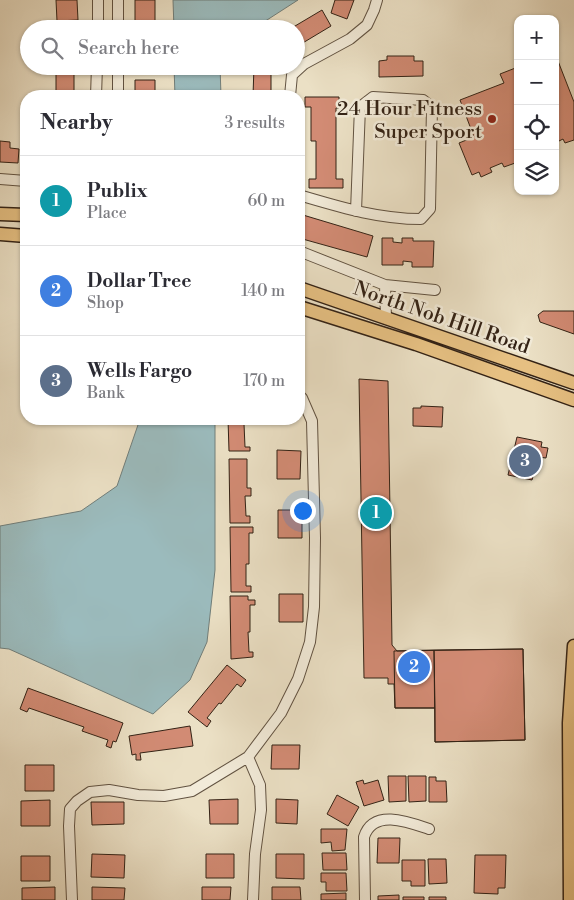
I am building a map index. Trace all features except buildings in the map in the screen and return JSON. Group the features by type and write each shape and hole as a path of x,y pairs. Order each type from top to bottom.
{"main road":[{"path":"0,214 20,215"},
{"path":"0,234 20,236"},
{"name":"North Nob Hill Road","path":"305,290 574,383"},
{"name":"North Nob Hill Road","path":"305,309 416,344 574,400"},
{"path":"570,900 569,742 574,646"}],"street":[{"path":"98,0 98,20"},
{"path":"118,0 118,20"},
{"path":"305,63 350,39 367,26 377,0"},
{"path":"96,90 97,75"},
{"path":"118,75 118,90"},
{"path":"291,90 292,75"},
{"path":"305,196 356,212 401,219 421,219 430,209 432,107 424,100 373,98 360,108 356,212"},
{"path":"0,179 20,181"},
{"path":"305,253 386,285 435,290"},
{"path":"386,285 386,318"},
{"path":"72,900 69,826 70,809 77,801 90,792 109,790 138,795 164,796 192,791 248,758 281,713 298,680 310,642 314,607 315,538 312,422 305,405"},
{"path":"248,758 260,785 261,810 255,854 254,900"},
{"path":"365,900 364,837 372,823 379,820 405,820 429,829"}],"water":[{"path":"173,0 298,0 267,20 174,20"},
{"path":"174,75 220,75 221,90 175,90"},
{"path":"138,425 215,425 215,570 207,642 190,680 153,714 9,649 0,648 0,526 81,511 117,486"}],"place":[{"name":"24 Hour Fitness Super Sport","path":"492,119"},
{"name":"Wells Fargo","path":"525,461"},
{"name":"Publix","path":"376,513"},
{"name":"Dollar Tree","path":"414,667"}]}
